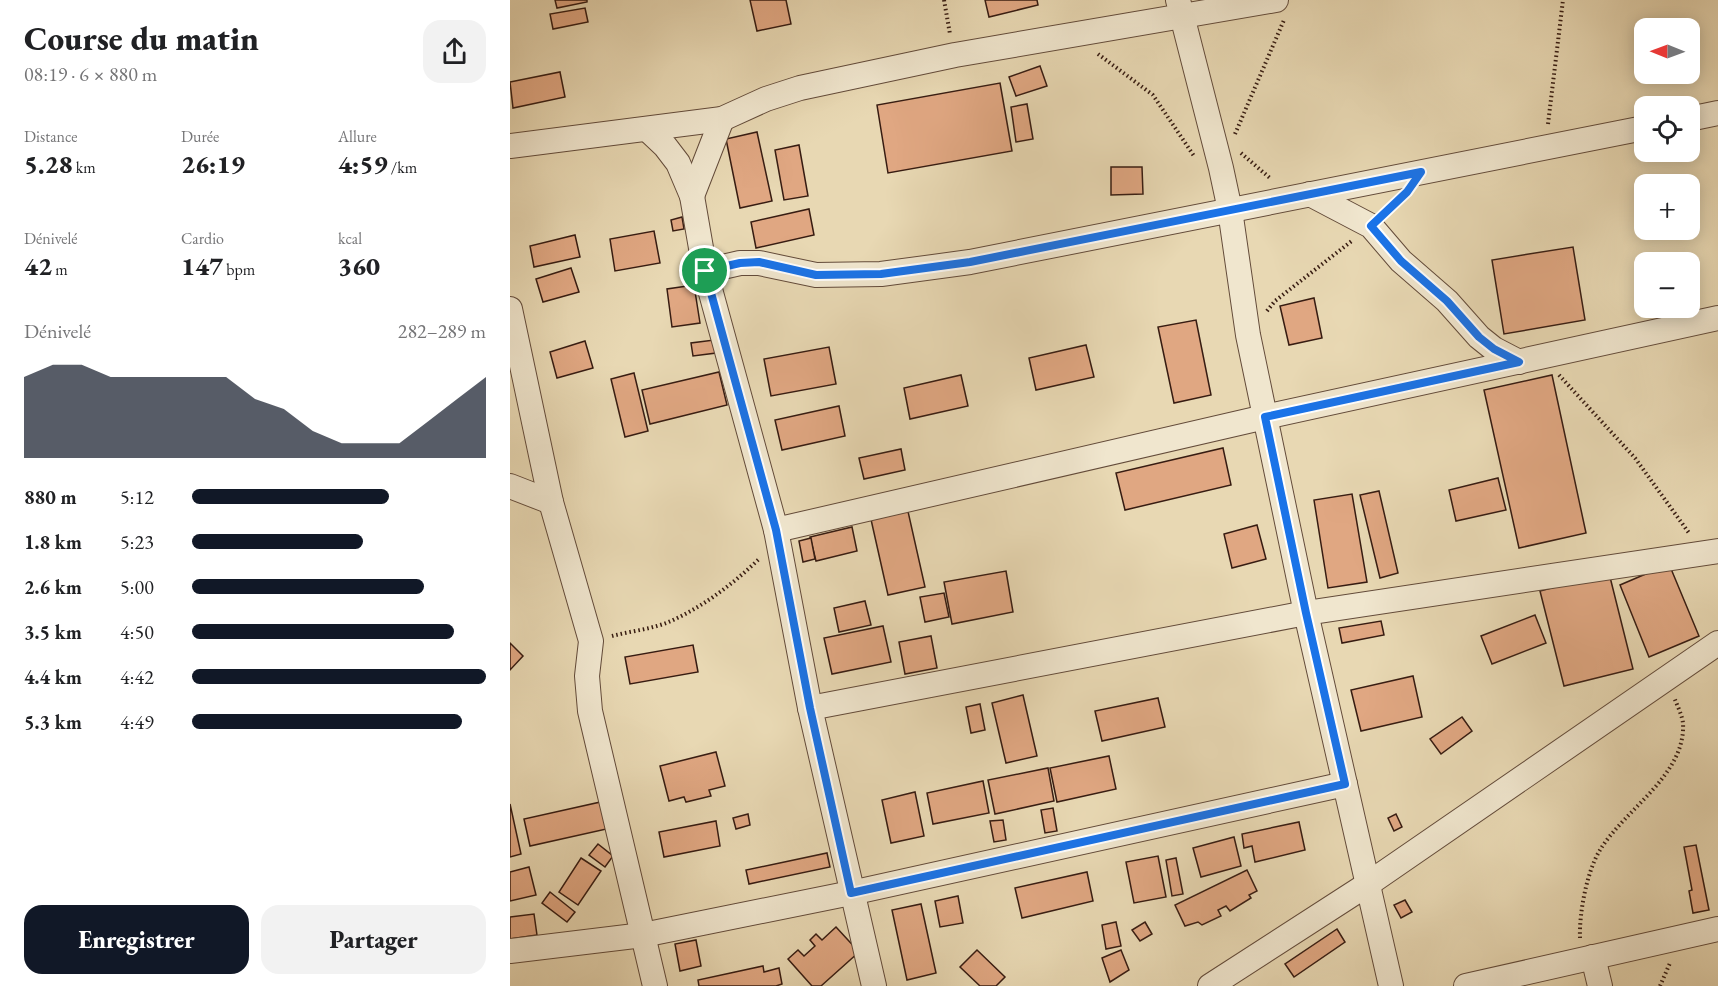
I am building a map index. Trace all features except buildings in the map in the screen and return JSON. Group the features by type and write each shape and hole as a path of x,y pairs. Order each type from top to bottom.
{"street":[{"path":"510,146 722,119 766,99 800,88 954,55 1070,34 1180,9 1280,10"},
{"path":"1180,9 1210,165 1230,210 1248,335 1265,417 1306,613 1391,986"},
{"path":"1700,116 1718,113"},
{"path":"692,196 722,119"},
{"path":"647,129 665,146 678,163 692,196 705,271 776,530 810,708 874,986"},
{"path":"705,271 740,263 759,262 816,275 881,274 970,262 1634,130"},
{"path":"1301,196 1371,226 1401,261 1447,301 1479,337 1494,349 1519,362"},
{"path":"510,309 551,502 591,640 587,676 590,711 655,986"},
{"path":"776,530 1265,417 1718,318"},
{"path":"541,457 510,486 551,502"},
{"path":"810,708 1306,613 1710,552"},
{"path":"1210,986 1368,884 1718,643"},
{"path":"510,951 643,934 851,893 1345,784"},
{"path":"1466,986 1718,929"},
{"path":"1587,959 1600,986"}],"path":[{"path":"944,0 954,55"},
{"path":"1545,147 1563,0"},
{"path":"1070,34 1153,95 1210,165 1280,10"},
{"path":"1240,152 1301,196"},
{"path":"1248,335 1275,301 1371,226 1400,199"},
{"path":"1542,356 1635,458 1710,552"},
{"path":"591,640 669,622 703,604 734,583 762,556 776,530"},
{"path":"1587,959 1580,929 1585,888 1599,851 1668,771 1681,747 1683,721 1667,678"}],"route":[{"path":"1421,172 1407,192 1371,226 1401,261 1447,301 1479,337 1494,349 1519,362 1265,417 1345,784 851,893 810,708 776,530 705,271 740,263 759,262 816,275 881,274 970,262 1421,172"}]}
